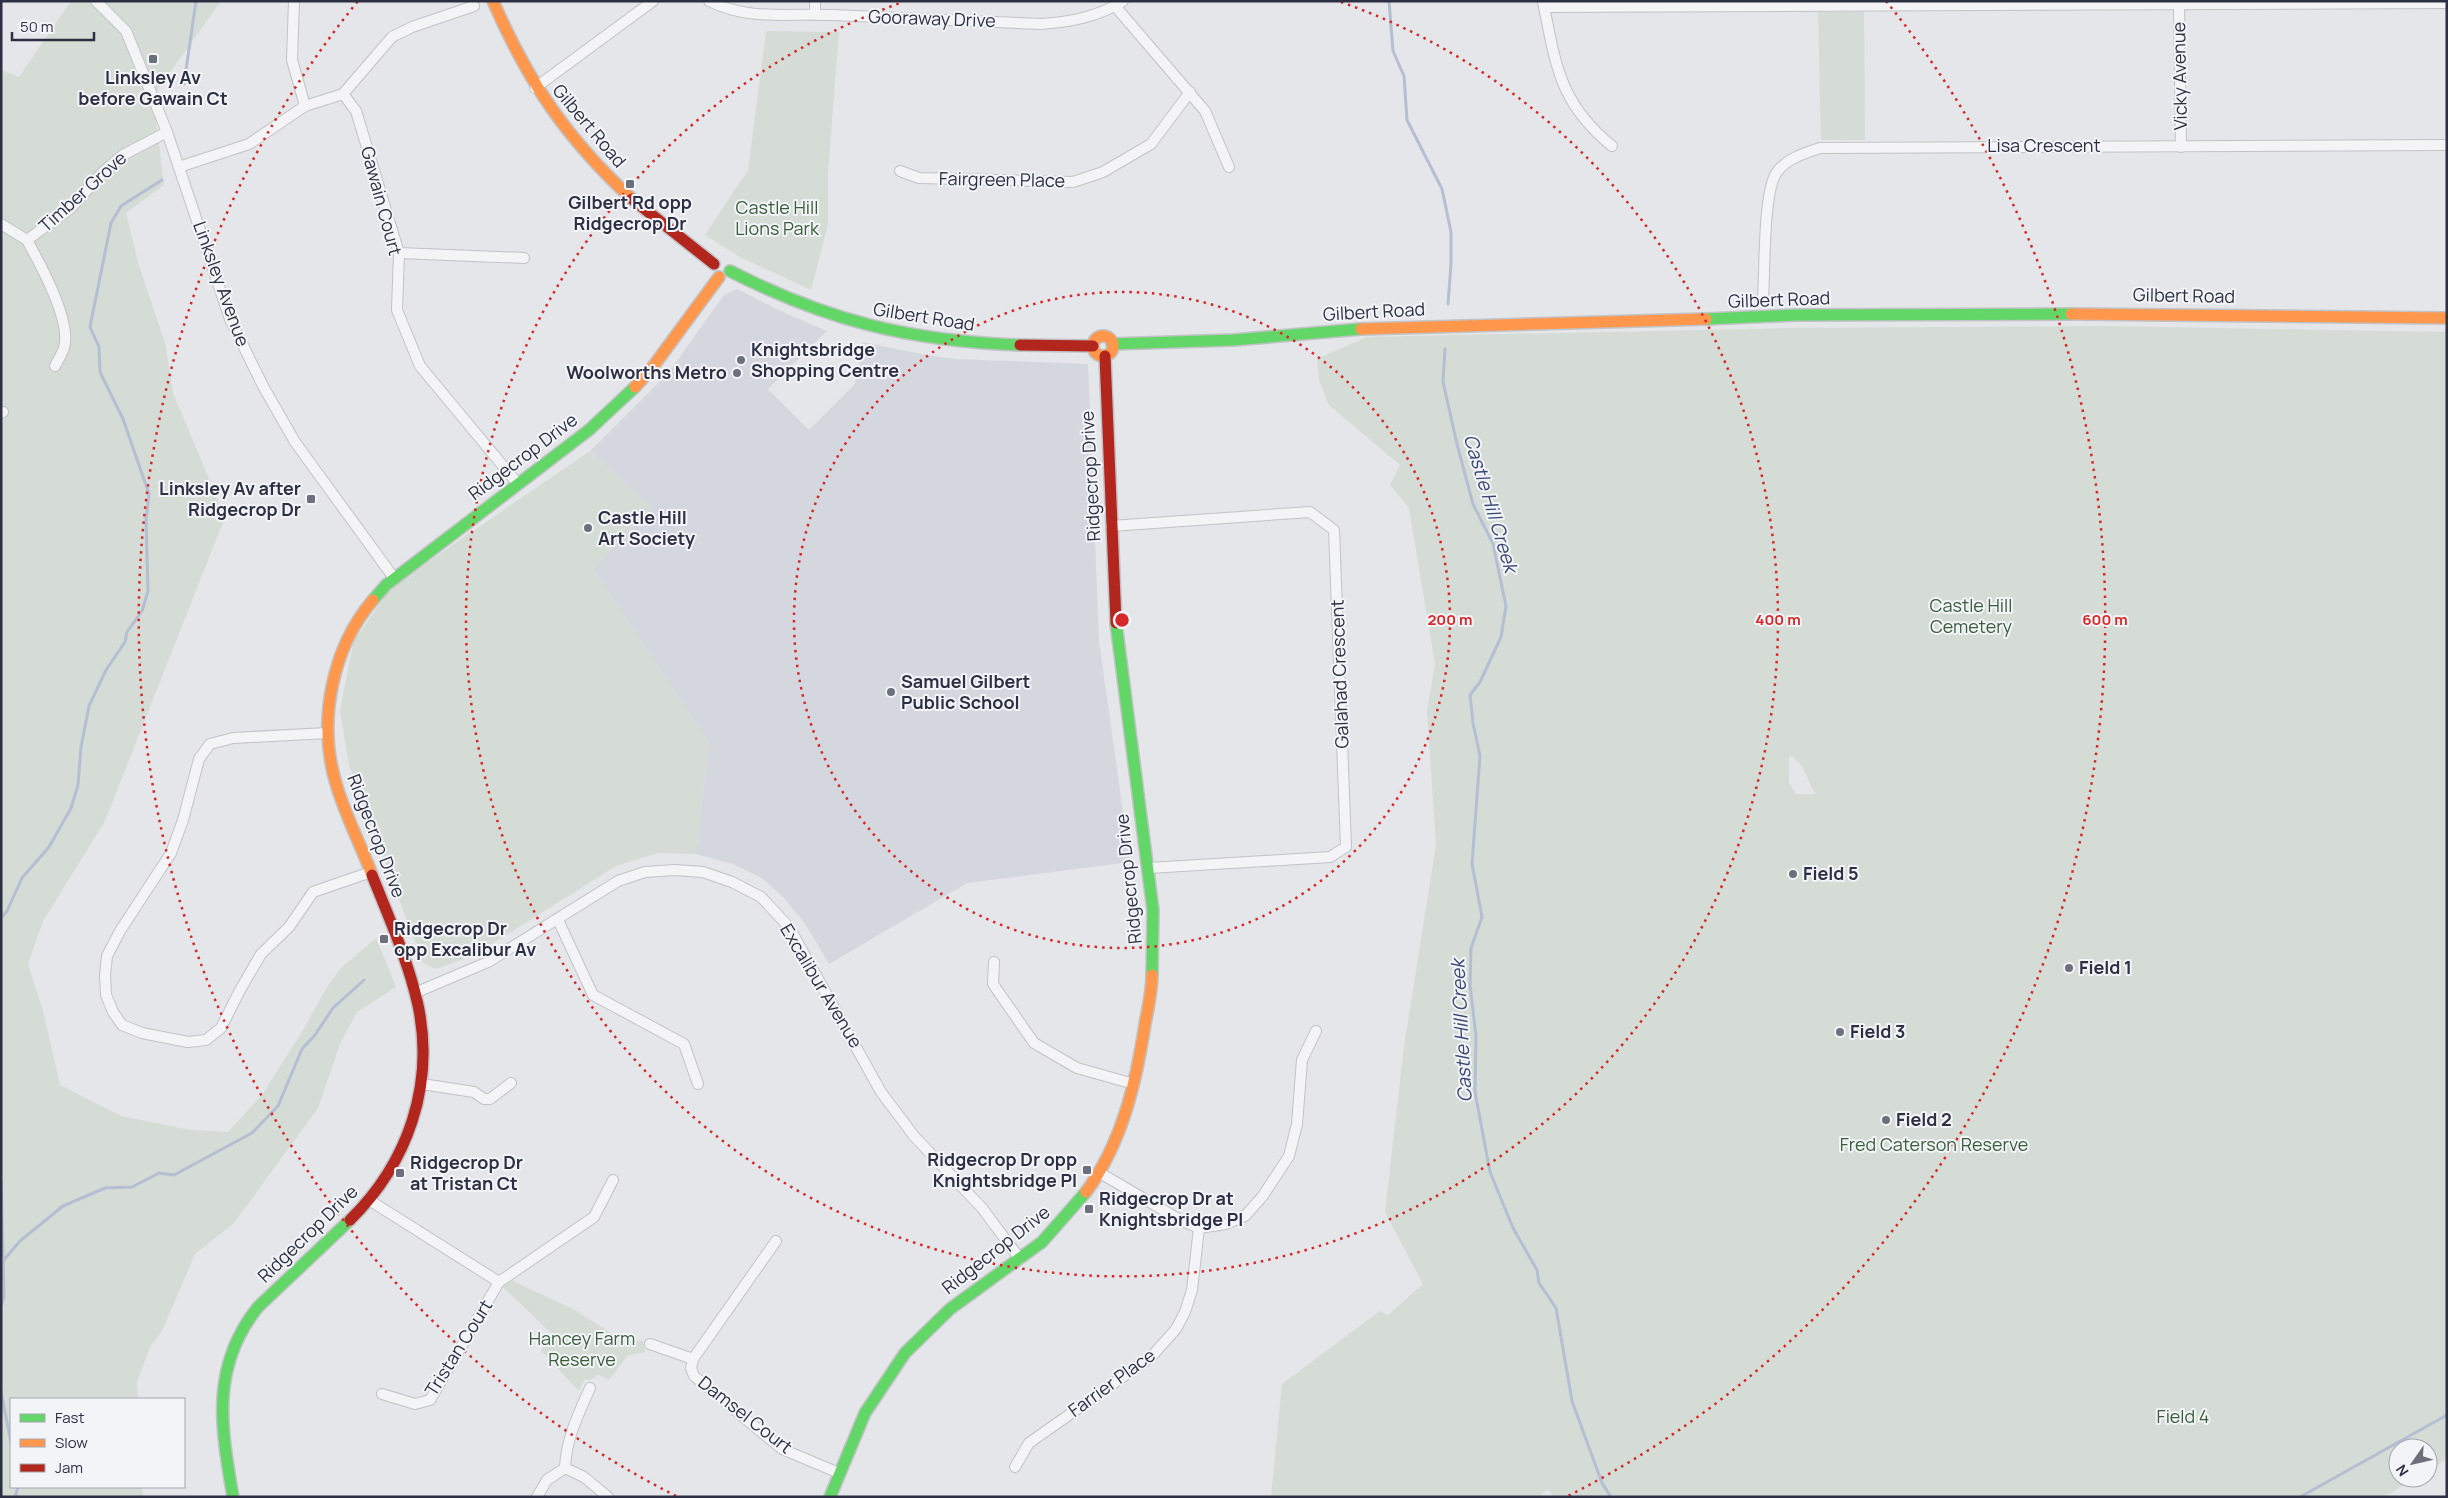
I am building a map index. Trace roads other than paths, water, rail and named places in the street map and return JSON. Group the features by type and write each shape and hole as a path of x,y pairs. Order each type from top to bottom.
{"street":[{"name":"Linksley Avenue","path":"96,1 126,31 180,167 230,319 263,386 295,442 394,578"},
{"path":"294,1 292,60 305,106"},
{"name":"Gilbert Road","path":"493,1 512,44 535,88 559,123 606,176 648,214 714,264"},
{"path":"535,88 653,1"},
{"name":"Gooraway Drive","path":"709,1 727,10 763,16 815,14 1041,24 1063,22 1097,15 1119,4"},
{"path":"815,1 815,14"},
{"path":"1612,146 1581,117 1567,94 1543,4 2179,5 2447,3"},
{"path":"1119,4 1205,111 1229,167"},
{"name":"Vicky Avenue","path":"2179,5 2181,147"},
{"path":"180,167 249,144 305,106 343,94 392,37 412,27 474,6"},
{"name":"Fairgreen Place","path":"900,171 919,178 1073,182 1102,172 1151,144 1190,92"},
{"name":"Gawain Court","path":"343,94 356,111 399,253 398,310 420,366 518,484"},
{"name":"Timber Grove","path":"28,240 71,208 103,172 123,155 167,132"},
{"name":"Lisa Crescent","path":"1764,298 1768,196 1776,172 1795,157 1820,148 2447,145"},
{"path":"1,224 28,240 52,289 62,321 64,347 55,366"},
{"path":"399,253 524,258"},
{"path":"720,260 725,260 729,264 730,271 724,277 719,276 714,271 714,264 720,260"},
{"name":"Gilbert Road","path":"730,271 770,292 836,318 898,334 986,345 1092,346"},
{"name":"Ridgecrop Drive","path":"233,1497 221,1409 225,1377 238,1340 256,1308 369,1200 397,1160 412,1124 422,1084 424,1056 417,992 334,778 327,733 329,698 336,666 348,637 377,594 394,578 589,430 628,394 658,361 719,276"},
{"name":"Gilbert Road","path":"1112,344 1233,340 1376,328 1622,323 1798,315 1981,316 2112,313 2447,318"},
{"path":"1100,336 1107,337 1112,344 1111,351 1105,356 1096,354 1092,346 1100,336"},
{"name":"Ridgecrop Drive","path":"830,1497 865,1413 884,1380 906,1353 950,1309 1020,1258 1062,1222 1100,1173 1119,1130 1134,1084 1145,1035 1152,980 1153,910 1117,641 1105,356"},
{"name":"Galahad Crescent","path":"1111,526 1310,512 1334,530 1346,847 1330,856 1148,868"},
{"path":"327,733 233,738 210,744 199,759 183,820 171,853 120,931 107,956 105,974 106,994 113,1012 122,1025 142,1033 188,1042 206,1040 221,1028 238,992 262,954 289,927 313,892 371,872"},
{"name":"Excalibur Avenue","path":"417,992 488,962 618,881 645,872 675,870 703,872 732,882 761,897 789,927 882,1092 914,1136 982,1208 1020,1258"},
{"path":"558,920 592,995 684,1044 698,1084"},
{"path":"994,962 993,984 1034,1043 1077,1068 1134,1084"},
{"path":"1100,1173 1182,1221 1199,1228 1226,1224 1244,1216 1262,1197 1289,1156 1297,1124 1302,1060 1316,1031"},
{"path":"422,1084 474,1092 484,1099 490,1099 511,1083"},
{"name":"Tristan Court","path":"382,1394 415,1404 430,1400 500,1282 594,1217 613,1180"},
{"name":"Tristan Court","path":"369,1200 500,1282"},
{"name":"Farrier Place","path":"1015,1467 1029,1443 1151,1357 1176,1329 1185,1312 1192,1290 1199,1228"},
{"name":"Damsel Court","path":"776,1241 693,1359 691,1368 694,1376 782,1449 839,1473"},
{"name":"Damsel Court","path":"650,1344 693,1359"},
{"path":"565,1468 566,1451 572,1429 590,1388"},
{"path":"537,1497 547,1480 565,1468"},
{"path":"565,1468 584,1477 608,1497"}],"waterway":[{"path":"184,84 196,1"},
{"name":"Castle Hill Creek","path":"1389,1 1393,51 1404,76 1407,120 1442,189 1451,232 1448,304"},
{"path":"1,918 7,911 22,878 49,847 71,808 78,785 81,747 89,706 106,670 125,642 127,632 142,611 148,591 146,520 149,494 123,419 100,372 99,347 90,327 111,223 121,206 162,180"},
{"name":"Castle Hill Creek","path":"1445,349 1443,382 1457,444 1473,504 1493,544 1506,606 1501,637 1480,682 1470,695 1473,723 1480,756 1472,864 1482,917 1471,948 1470,985 1476,1036 1475,1092 1490,1172 1513,1228 1537,1270 1539,1283 1556,1308 1572,1401 1602,1483 1611,1497"},
{"path":"3,1261 20,1241 63,1206 105,1188 132,1187 159,1173 174,1175 252,1133 278,1106 302,1049 315,1035 333,1008 364,980"},
{"path":"1,1180 4,1297 1,1306"},
{"path":"1,1392 10,1437"},
{"path":"2300,1497 2447,1415"},
{"path":"15,1497 18,1488"}],"place":[{"name":"Linksley Av before Gawain Ct","path":"153,59"},
{"name":"Gilbert Rd opp Ridgecrop Dr","path":"630,184"},
{"name":"Knightsbridge Shopping Centre","path":"741,360"},
{"name":"Woolworths Metro","path":"737,373"},
{"name":"Linksley Av after Ridgecrop Dr","path":"311,499"},
{"name":"Castle Hill Art Society","path":"588,528"},
{"name":"Samuel Gilbert Public School","path":"891,692"},
{"name":"Field 5","path":"1793,874"},
{"name":"Ridgecrop Dr opp Excalibur Av","path":"384,939"},
{"name":"Field 1","path":"2069,968"},
{"name":"Field 3","path":"1840,1032"},
{"name":"Field 2","path":"1886,1120"},
{"name":"Ridgecrop Dr opp Knightsbridge Pl","path":"1087,1170"},
{"name":"Ridgecrop Dr at Tristan Ct","path":"400,1173"},
{"name":"Ridgecrop Dr at Knightsbridge Pl","path":"1089,1209"}],"park label":[{"name":"Castle Hill Lions Park","path":"777,218"},
{"name":"Castle Hill Cemetery","path":"1971,616"},
{"name":"Fred Caterson Reserve","path":"1934,1145"},
{"name":"Hancey Farm Reserve","path":"582,1349"},
{"name":"Field 4","path":"2183,1417"}]}
